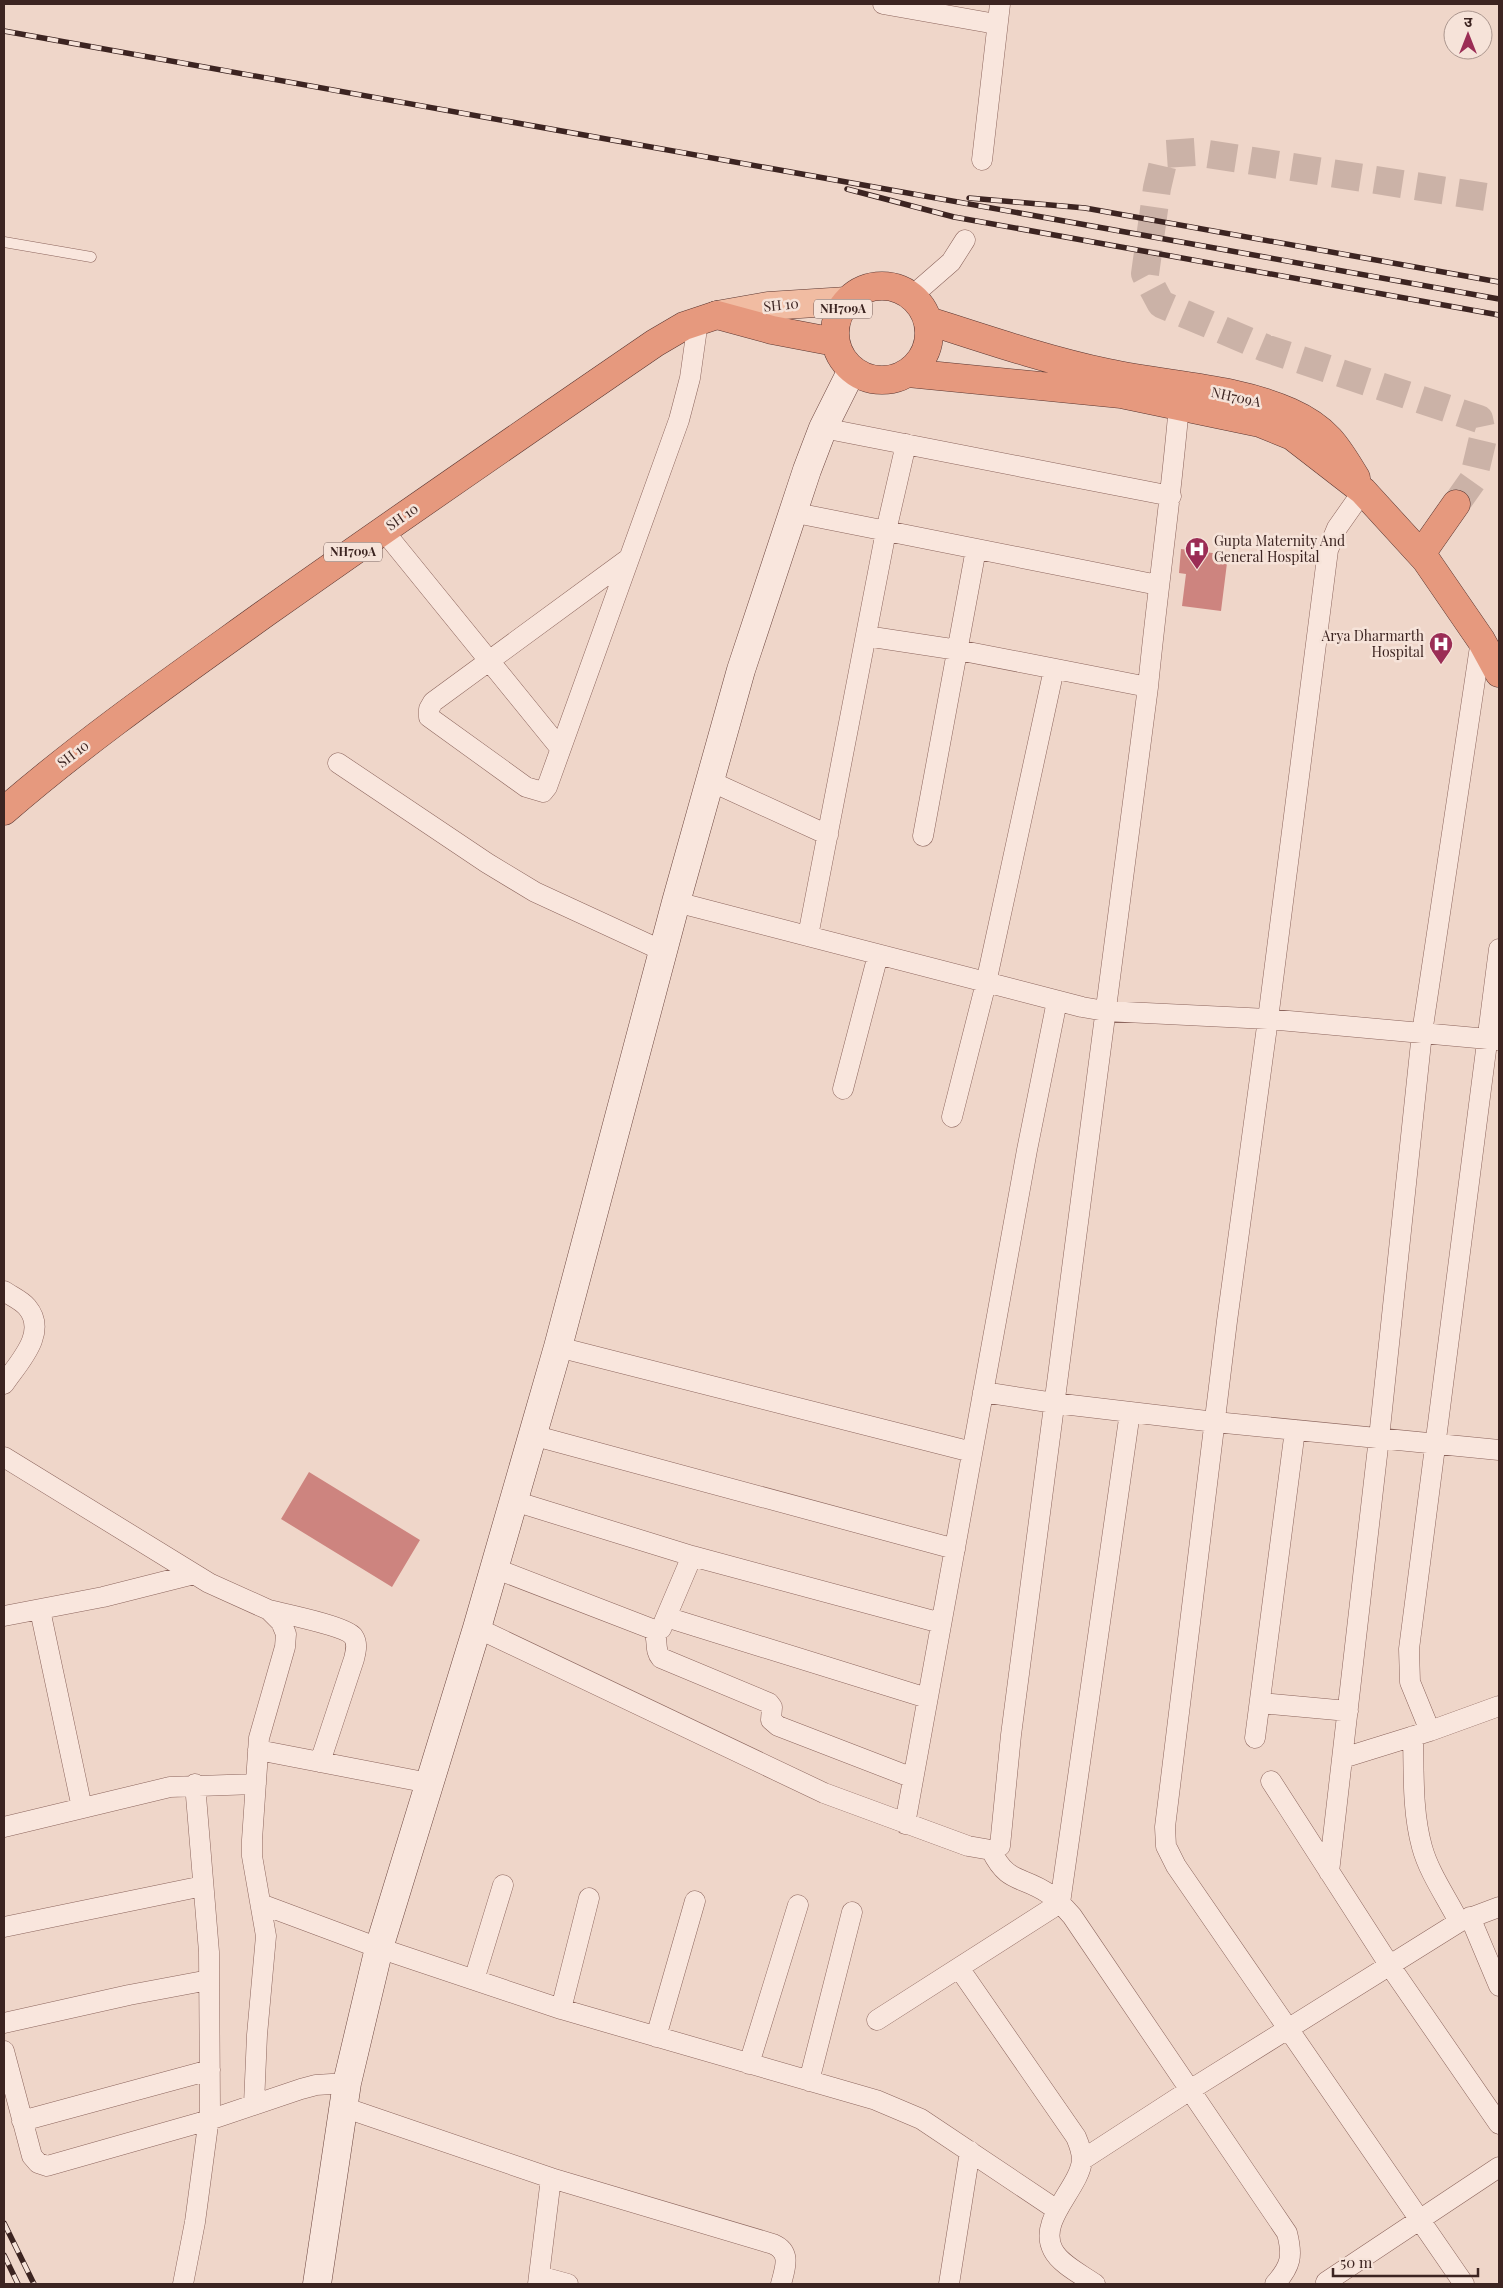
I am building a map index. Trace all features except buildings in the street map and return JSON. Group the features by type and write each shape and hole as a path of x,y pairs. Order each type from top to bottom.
{"highway":[{"name":"NH709A","path":"835,342 836,323 846,301 857,292 871,287 894,287 912,296"},
{"path":"835,342 842,359 852,370 872,380 893,380 908,373 923,358 929,343 929,321 923,308 912,296"},
{"name":"SH 10","path":"4,811 45,775 163,686 383,530 655,343 707,318 835,342"},
{"name":"NH709A","path":"929,321 1055,360 1109,373 1259,400 1291,412 1315,426 1335,443 1363,491"},
{"name":"NH709A","path":"908,373 1112,392 1260,424 1292,436 1363,491 1420,554 1480,640 1499,673"},
{"path":"1420,554 1456,504"}],"main road":[{"name":"SH 10","path":"707,318 768,306 846,301"},
{"path":"317,2284 345,2095 380,1948 477,1628 558,1347 676,902 741,670 791,512 823,428 852,370"}],"street":[{"path":"883,4 996,24"},
{"path":"982,160 996,24 1000,4"},
{"path":"912,296 951,262 965,240"},
{"path":"628,559 433,702 429,710 429,717 526,787 543,792 547,787 679,420 707,318"},
{"path":"477,1628 824,1792 904,1824 968,1846 991,1850 1000,1846 1011,1735 1148,687 1158,586 1171,496 1179,406"},
{"path":"823,428 1171,496"},
{"path":"808,936 886,532 906,444"},
{"path":"1363,491 1337,528 1328,550 1164,1827 1166,1846 1176,1866 1464,2284"},
{"path":"791,512 1158,586"},
{"path":"383,530 560,748"},
{"path":"923,836 976,550"},
{"path":"866,636 958,650 1148,687"},
{"path":"1329,1872 1379,1438 1422,1033 1480,640"},
{"path":"952,1117 986,983 1054,669"},
{"path":"338,763 487,863 535,892 663,951"},
{"path":"710,781 828,835"},
{"path":"676,902 986,983 1105,1011 1268,1019 1494,1040"},
{"path":"1499,949 1494,1040 1408,1662 1410,1682 1421,1733 1416,1809 1422,1848 1465,1919 1499,1986"},
{"path":"843,1089 878,955"},
{"path":"904,1824 1027,1150 1057,1001"},
{"path":"4,1291 25,1305 32,1314 34,1336 4,1384"},
{"path":"558,1347 972,1452"},
{"path":"983,1392 1054,1403 1215,1422 1499,1450"},
{"path":"877,2020 1060,1903 1130,1412"},
{"path":"1255,1738 1295,1430"},
{"path":"532,1436 955,1549"},
{"path":"4,1457 194,1574 269,1610 348,1632 354,1638 356,1648 354,1659 320,1762"},
{"path":"514,1501 692,1556 941,1623"},
{"path":"692,1556 657,1637 656,1650 661,1658 769,1703 772,1707 771,1720 778,1726 913,1778"},
{"path":"494,1568 652,1629 657,1637"},
{"path":"4,1616 103,1598 194,1574"},
{"path":"40,1610 82,1808"},
{"path":"254,2104 257,2035 266,1936 252,1856 258,1750 263,1724 285,1647 286,1634 282,1622 269,1610"},
{"path":"666,1617 926,1698"},
{"path":"1260,1703 1348,1711"},
{"path":"1342,1758 1499,1706"},
{"path":"258,1750 429,1782"},
{"path":"1271,1781 1390,1966 1499,2124"},
{"path":"183,2284 195,2222 209,2120 209,1980 204,1886 195,1784"},
{"path":"4,1826 170,1787 195,1784 256,1784"},
{"path":"991,1850 998,1865 1012,1878 1048,1893 1072,1916 1287,2233 1290,2259 1286,2272 1275,2284"},
{"path":"474,1980 503,1885"},
{"path":"4,1927 204,1886"},
{"path":"561,2010 589,1898"},
{"path":"656,2037 695,1901"},
{"path":"261,1904 380,1948 561,2010 876,2100 921,2119 1058,2210"},
{"path":"749,2064 798,1905"},
{"path":"1082,2160 1190,2090 1465,1919 1499,1907"},
{"path":"809,2081 852,1912"},
{"path":"959,1968 1076,2137 1082,2160 1050,2231 1053,2251 1062,2260 1095,2284"},
{"path":"4,2023 129,1995 209,1980"},
{"path":"4,2052 32,2156 38,2163 46,2166 209,2120 316,2085 551,2178 780,2247 785,2253 786,2262 781,2284"},
{"path":"22,2121 210,2070"},
{"path":"949,2284 970,2151"},
{"path":"1326,2282 1499,2167"},
{"path":"551,2178 539,2280 568,2284"}],"lane":[{"path":"4,242 91,257"}],"tunnel":[{"path":"1456,504 1473,480 1483,438 1479,419 1265,348 1161,304 1145,274 1157,188 1165,154 1195,152 1499,199"}],"railway":[{"path":"4,31 1499,299"},
{"path":"847,189 954,217 1499,315"},
{"path":"969,198 1085,208 1499,282"},
{"path":"4,2223 34,2284"},
{"path":"4,2255 18,2284"}],"place":[{"name":"Gupta Maternity And General Hospital","path":"1197,570"},
{"name":"Arya Dharmarth Hospital","path":"1441,665"}]}
